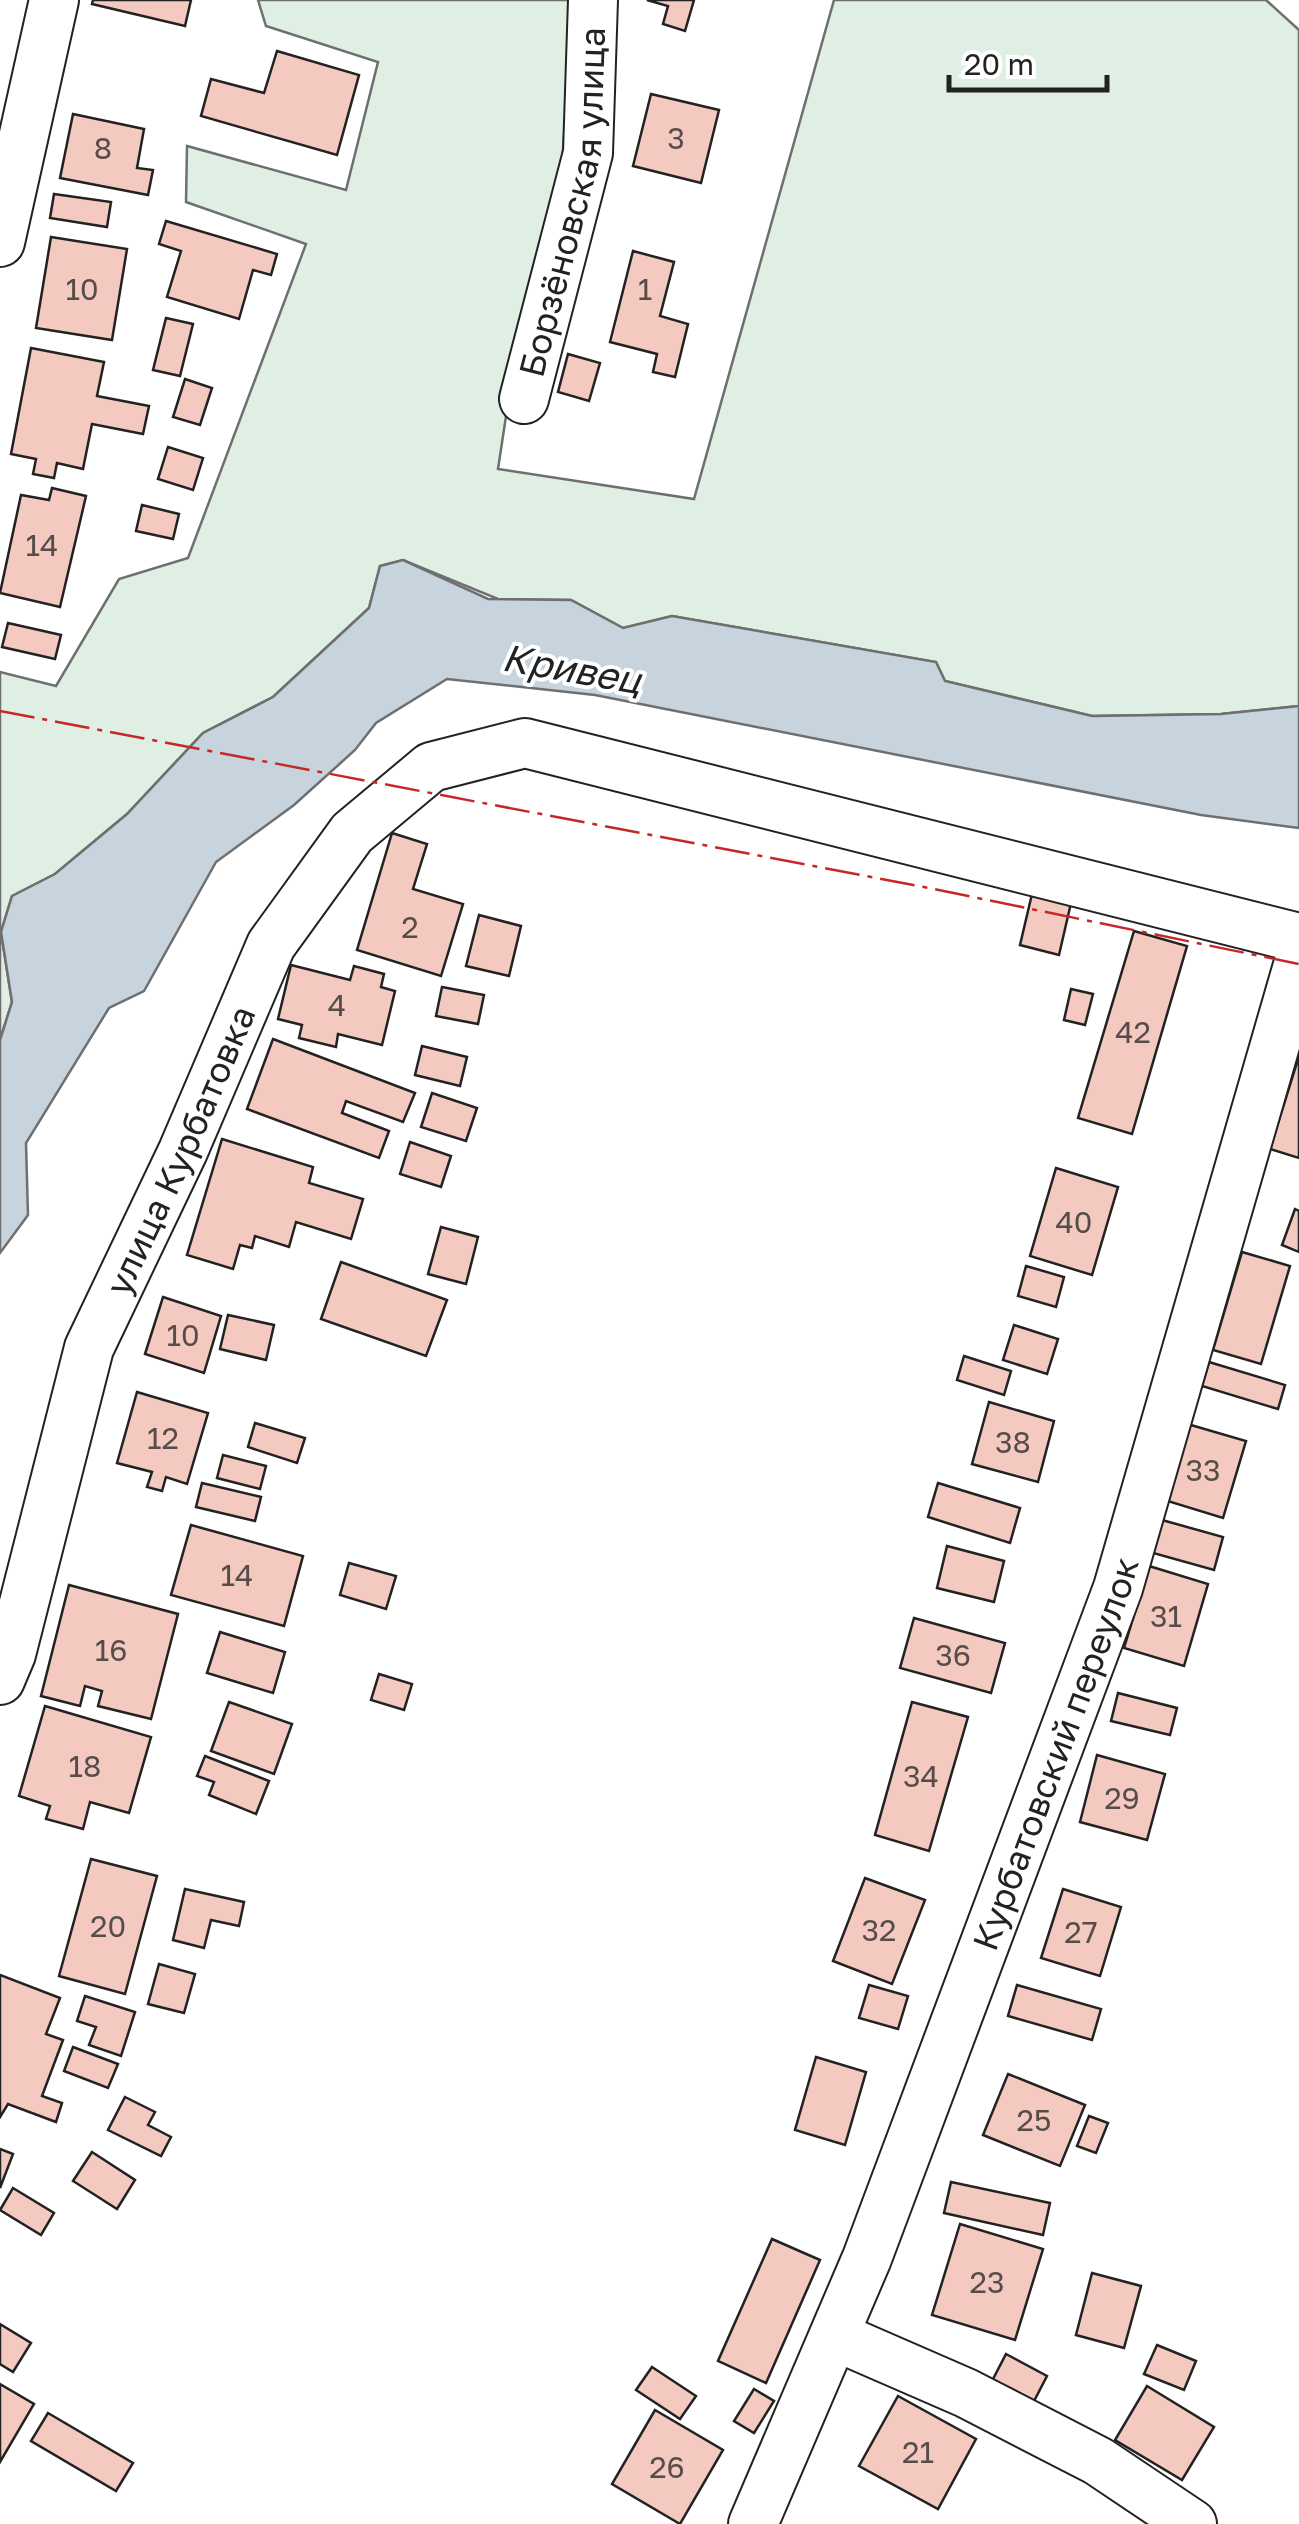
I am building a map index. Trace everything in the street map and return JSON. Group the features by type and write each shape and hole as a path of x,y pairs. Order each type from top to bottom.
{"street":[{"path":"0,242 54,0"},
{"name":"Борзёновская улица","path":"524,399 588,153 592,0"},
{"name":"улица Курбатовка","path":"0,1680 89,1348 183,1151 271,946 352,833 430,768 525,743 1299,938"},
{"name":"Курбатовский переулок","path":"753,2524 835,2336 1118,1588 1299,962"},
{"path":"835,2336 966,2393 1098,2461 1192,2524"}],"green space":[{"path":"258,0 573,0 561,180 518,337 498,469 694,499 834,0 1266,0 1299,30 1299,706 1221,714 1092,716 945,681 936,662 672,616 623,628 571,600 498,599 403,560 380,566 369,608 273,697 203,733 127,814 55,874 12,896 1,932 12,1002 0,1040 0,672 56,686 119,579 188,558 306,244 186,202 187,146 346,190 378,62 266,26"}],"water":[{"name":"Кривец","path":"403,560 488,599 571,600 623,628 672,616 936,662 945,681 1092,716 1221,714 1299,706 1299,828 1201,815 595,695 447,679 376,723 355,750 294,805 216,862 144,991 109,1008 26,1143 28,1215 0,1253 0,1040 12,1002 1,932 12,896 55,874 127,814 203,733 273,697 369,608 380,566"}],"building":[{"path":"93,0 191,0 185,26 92,4"},
{"path":"647,0 694,0 685,31 663,24 668,6"},
{"path":"277,51 359,75 337,155 201,116 211,79 264,93"},
{"path":"651,94 719,110 701,183 633,166"},
{"path":"73,114 144,129 137,168 153,170 148,195 60,178"},
{"path":"54,194 111,202 107,227 50,218"},
{"path":"166,221 277,254 271,275 253,270 239,319 167,297 181,251 159,244"},
{"path":"51,237 127,249 112,340 36,328"},
{"path":"633,251 674,262 660,316 688,324 675,377 653,372 657,354 610,342"},
{"path":"166,318 193,324 180,376 153,370"},
{"path":"31,348 104,362 97,396 149,406 143,434 92,424 83,469 57,463 54,478 33,474 36,459 11,454"},
{"path":"568,354 600,363 589,401 558,392"},
{"path":"185,379 212,388 200,425 173,417"},
{"path":"168,447 203,458 193,490 158,479"},
{"path":"52,488 86,496 60,607 0,593 21,495 49,500"},
{"path":"142,505 179,514 173,539 136,531"},
{"path":"8,623 61,635 55,659 2,647"},
{"path":"392,833 427,844 413,889 463,904 441,976 357,950"},
{"path":"1032,894 1071,903 1059,955 1020,945"},
{"path":"479,915 521,926 509,976 466,966"},
{"path":"1134,931 1187,946 1132,1134 1078,1118"},
{"path":"291,965 350,980 354,966 384,974 381,987 395,991 382,1045 338,1034 336,1047 299,1038 302,1025 278,1019"},
{"path":"442,987 484,995 478,1024 436,1016"},
{"path":"1071,989 1093,994 1085,1025 1064,1020"},
{"path":"273,1039 415,1093 403,1122 346,1101 342,1113 389,1131 379,1158 247,1109"},
{"path":"422,1046 467,1057 460,1086 415,1075"},
{"path":"1299,1056 1299,1158 1270,1149"},
{"path":"432,1093 477,1108 466,1141 421,1127"},
{"path":"222,1139 313,1167 309,1183 363,1199 351,1239 296,1222 289,1247 255,1236 252,1248 240,1245 233,1269 187,1255"},
{"path":"410,1142 451,1156 441,1187 400,1174"},
{"path":"1056,1168 1118,1187 1092,1275 1030,1256"},
{"path":"1295,1209 1299,1211 1299,1252 1282,1245"},
{"path":"441,1227 478,1237 466,1284 428,1274"},
{"path":"1242,1252 1290,1266 1261,1364 1213,1350"},
{"path":"341,1262 447,1300 426,1356 321,1319"},
{"path":"1026,1266 1064,1277 1056,1307 1018,1296"},
{"path":"163,1297 221,1316 204,1373 145,1354"},
{"path":"228,1315 274,1325 266,1360 220,1349"},
{"path":"1014,1325 1058,1339 1047,1374 1003,1360"},
{"path":"964,1356 1011,1371 1004,1395 957,1380"},
{"path":"1209,1362 1285,1385 1278,1409 1202,1386"},
{"path":"137,1392 208,1413 187,1484 166,1477 162,1491 147,1487 152,1472 117,1463"},
{"path":"989,1402 1054,1421 1038,1482 972,1464"},
{"path":"255,1423 305,1438 297,1463 248,1447"},
{"path":"1184,1423 1246,1441 1223,1518 1161,1499"},
{"path":"223,1455 266,1466 260,1489 217,1478"},
{"path":"202,1483 261,1497 255,1521 196,1507"},
{"path":"938,1483 1020,1508 1010,1543 928,1517"},
{"path":"1162,1520 1223,1537 1214,1570 1153,1553"},
{"path":"191,1525 303,1556 284,1626 171,1595"},
{"path":"947,1546 1004,1561 994,1602 937,1588"},
{"path":"349,1563 396,1576 386,1609 340,1595"},
{"path":"1149,1566 1208,1584 1184,1666 1124,1648"},
{"path":"69,1585 178,1614 151,1719 98,1706 102,1691 85,1686 80,1706 41,1696"},
{"path":"914,1618 1005,1643 991,1693 900,1668"},
{"path":"220,1632 285,1652 273,1693 207,1673"},
{"path":"379,1674 412,1684 404,1710 371,1700"},
{"path":"1118,1693 1177,1708 1170,1735 1111,1721"},
{"path":"229,1702 292,1724 274,1774 211,1751"},
{"path":"912,1702 968,1717 929,1851 875,1835"},
{"path":"45,1706 151,1737 129,1813 90,1802 83,1829 46,1819 50,1806 19,1796"},
{"path":"1097,1755 1165,1774 1147,1840 1080,1822"},
{"path":"205,1756 269,1781 256,1814 209,1795 214,1782 197,1776"},
{"path":"91,1859 157,1876 125,1994 59,1976"},
{"path":"865,1878 925,1900 892,1984 833,1961"},
{"path":"185,1889 244,1902 239,1926 211,1920 204,1948 173,1940"},
{"path":"1063,1889 1121,1907 1100,1976 1041,1958"},
{"path":"159,1964 195,1974 184,2013 148,2004"},
{"path":"0,1975 60,1998 46,2034 63,2040 42,2096 62,2103 56,2122 8,2104 0,2117"},
{"path":"869,1985 908,1996 898,2029 859,2018"},
{"path":"1017,1985 1101,2009 1092,2040 1008,2016"},
{"path":"85,1996 135,2012 121,2056 89,2045 96,2027 77,2021"},
{"path":"73,2047 118,2064 108,2088 64,2071"},
{"path":"816,2057 866,2072 845,2145 795,2130"},
{"path":"1008,2074 1085,2105 1060,2166 983,2135"},
{"path":"125,2097 155,2112 148,2125 171,2137 161,2156 108,2130"},
{"path":"1089,2116 1108,2123 1096,2153 1077,2146"},
{"path":"0,2149 13,2154 0,2188"},
{"path":"92,2152 135,2180 117,2209 73,2181"},
{"path":"951,2182 1050,2203 1043,2235 944,2213"},
{"path":"13,2188 54,2213 41,2235 0,2210"},
{"path":"960,2224 1043,2249 1015,2340 932,2315"},
{"path":"772,2239 820,2260 766,2383 718,2361"},
{"path":"1092,2273 1141,2286 1124,2348 1076,2335"},
{"path":"0,2324 31,2343 13,2372 0,2364"},
{"path":"1157,2345 1196,2361 1184,2390 1144,2374"},
{"path":"1006,2354 1047,2376 1033,2403 992,2381"},
{"path":"652,2367 696,2396 680,2419 636,2390"},
{"path":"0,2384 34,2404 0,2462"},
{"path":"1147,2386 1214,2427 1182,2480 1115,2440"},
{"path":"754,2389 774,2401 754,2433 734,2421"},
{"path":"898,2396 976,2439 938,2509 859,2466"},
{"path":"655,2410 723,2450 680,2524 612,2484"},
{"path":"48,2413 133,2463 116,2491 31,2441"}],"power":[{"path":"0,711 924,887 1299,964"}]}
